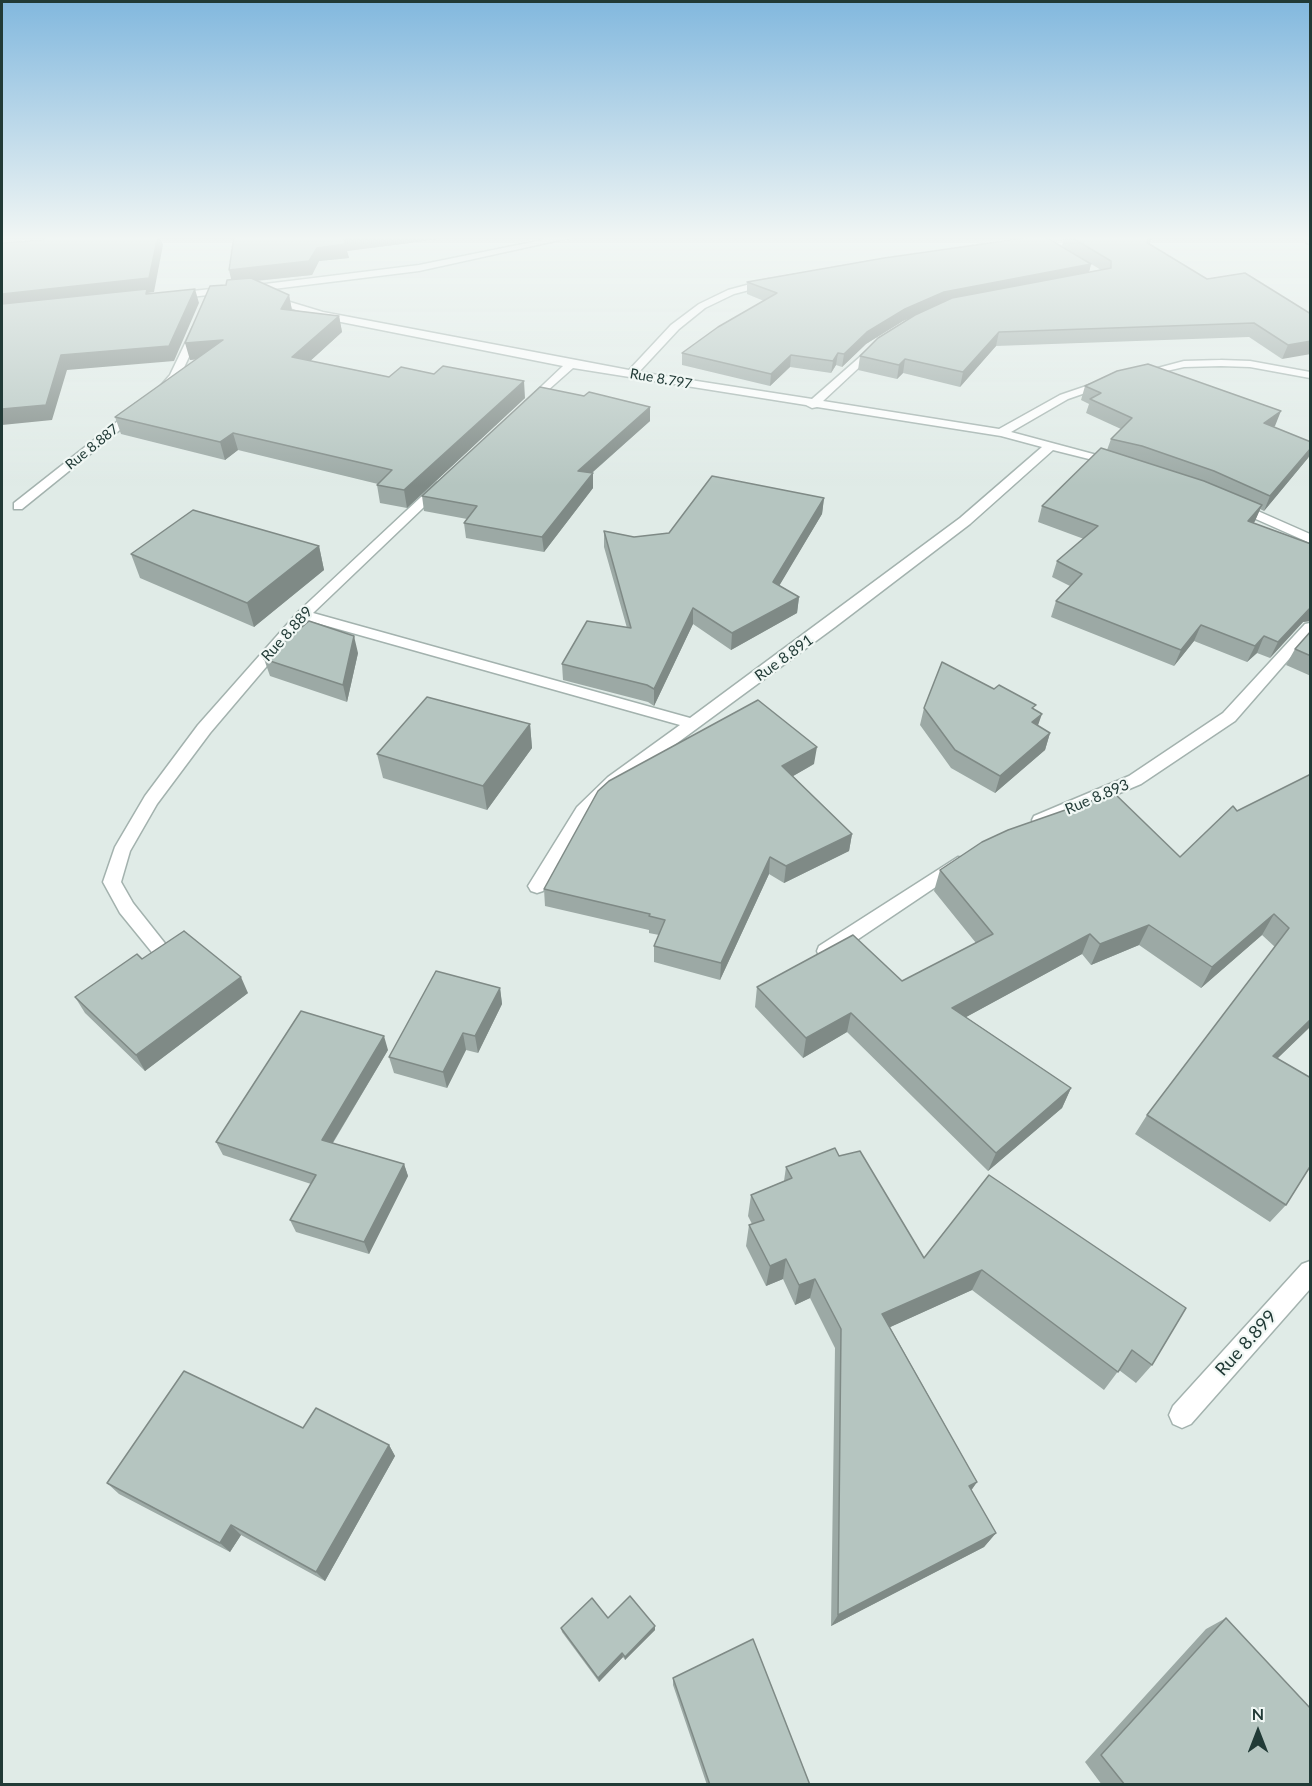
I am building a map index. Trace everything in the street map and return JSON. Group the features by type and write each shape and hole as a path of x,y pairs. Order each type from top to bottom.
{"street":[{"name":"Rue 8.797","path":"343,319 571,364 812,405 1002,433 1132,466"},
{"path":"632,373 685,319"},
{"name":"Rue 8.887","path":"18,506 148,403 175,375 201,320"},
{"path":"812,405 872,348 890,337"},
{"path":"518,414 571,364"},
{"path":"1002,433 1064,397 1124,378 1184,364 1250,364 1311,375"},
{"name":"Rue 8.891","path":"537,886 583,811 614,781 694,724 965,521 1051,445"},
{"name":"Rue 8.889","path":"162,951 126,908 112,882 121,851 151,800 204,729 303,615 450,476"},
{"path":"1225,501 1311,539"},
{"path":"303,615 694,724"},
{"name":"Rue 8.893","path":"1026,826 1135,780 1229,717 1311,627"},
{"path":"826,951 974,853"},
{"name":"Rue 8.899","path":"1182,1415 1311,1272"}],"building":[{"path":"2,319 181,319 169,346 61,355 46,405 2,409"},
{"path":"195,319 335,319 292,357 389,377 401,367 434,374 443,366 524,381 404,490 377,485 392,470 233,433 220,442 115,417 223,340 185,343"},
{"path":"731,319 888,319 867,332 844,354 838,353 833,361 791,355 771,374 682,353"},
{"path":"908,319 1311,319 1311,341 1288,345 1254,323 999,332 963,372 905,359 899,365 860,356 878,338"},
{"path":"1148,364 1281,411 1264,423 1311,442 1311,448 1270,496 1214,471 1142,446 1111,439 1132,418 1090,399 1101,393 1085,386 1117,371"},
{"path":"540,387 584,396 589,392 650,407 578,471 593,473 542,537 464,523 477,506 422,496"},
{"path":"1101,448 1204,481 1262,505 1248,521 1311,544 1311,607 1278,642 1264,636 1255,646 1201,625 1181,650 1056,601 1082,574 1057,561 1098,526 1042,506"},
{"path":"712,476 824,498 773,582 799,597 732,633 693,608 654,689 647,685 562,664 587,621 631,628 604,531 634,537 669,533"},
{"path":"193,510 319,546 247,603 131,554"},
{"path":"309,621 354,636 343,685 264,659"},
{"path":"1311,631 1311,656 1295,649"},
{"path":"942,662 994,689 999,685 1036,705 1032,708 1042,714 1032,722 1050,733 1000,776 955,750 924,708"},
{"path":"427,697 530,724 483,786 377,754"},
{"path":"758,700 817,747 782,766 852,834 786,866 770,857 721,963 654,946 665,920 649,916 650,914 544,889 598,791 609,781"},
{"path":"1311,774 1311,1019 1273,1056 1311,1078 1311,1165 1286,1205 1147,1115 1289,928 1274,914 1212,967 1149,925 1100,944 1090,934 952,1008 1071,1088 996,1153 851,1013 806,1038 757,987 853,935 902,981 993,934 940,870 982,842 1008,830 1114,793 1180,857 1233,806 1237,811"},
{"path":"184,931 241,977 136,1055 75,997 137,954 142,959"},
{"path":"436,971 500,988 475,1036 463,1033 443,1072 389,1057"},
{"path":"301,1011 384,1036 322,1140 404,1164 364,1242 290,1220 316,1175 216,1142"},
{"path":"835,1148 839,1156 860,1151 924,1258 989,1175 1186,1308 1152,1365 1132,1350 1118,1372 982,1270 882,1314 977,1482 969,1486 996,1533 838,1615 841,1329 815,1279 799,1285 786,1259 770,1266 749,1225 764,1220 751,1195 792,1178 786,1167"},
{"path":"184,1371 303,1428 316,1408 389,1445 316,1572 231,1525 220,1543 107,1483"},
{"path":"630,1596 655,1626 625,1657 622,1653 598,1678 561,1628 592,1598 608,1618"},
{"path":"1226,1618 1311,1709 1311,1785 1125,1785 1101,1755"},
{"path":"753,1639 810,1785 710,1785 673,1678"}]}
